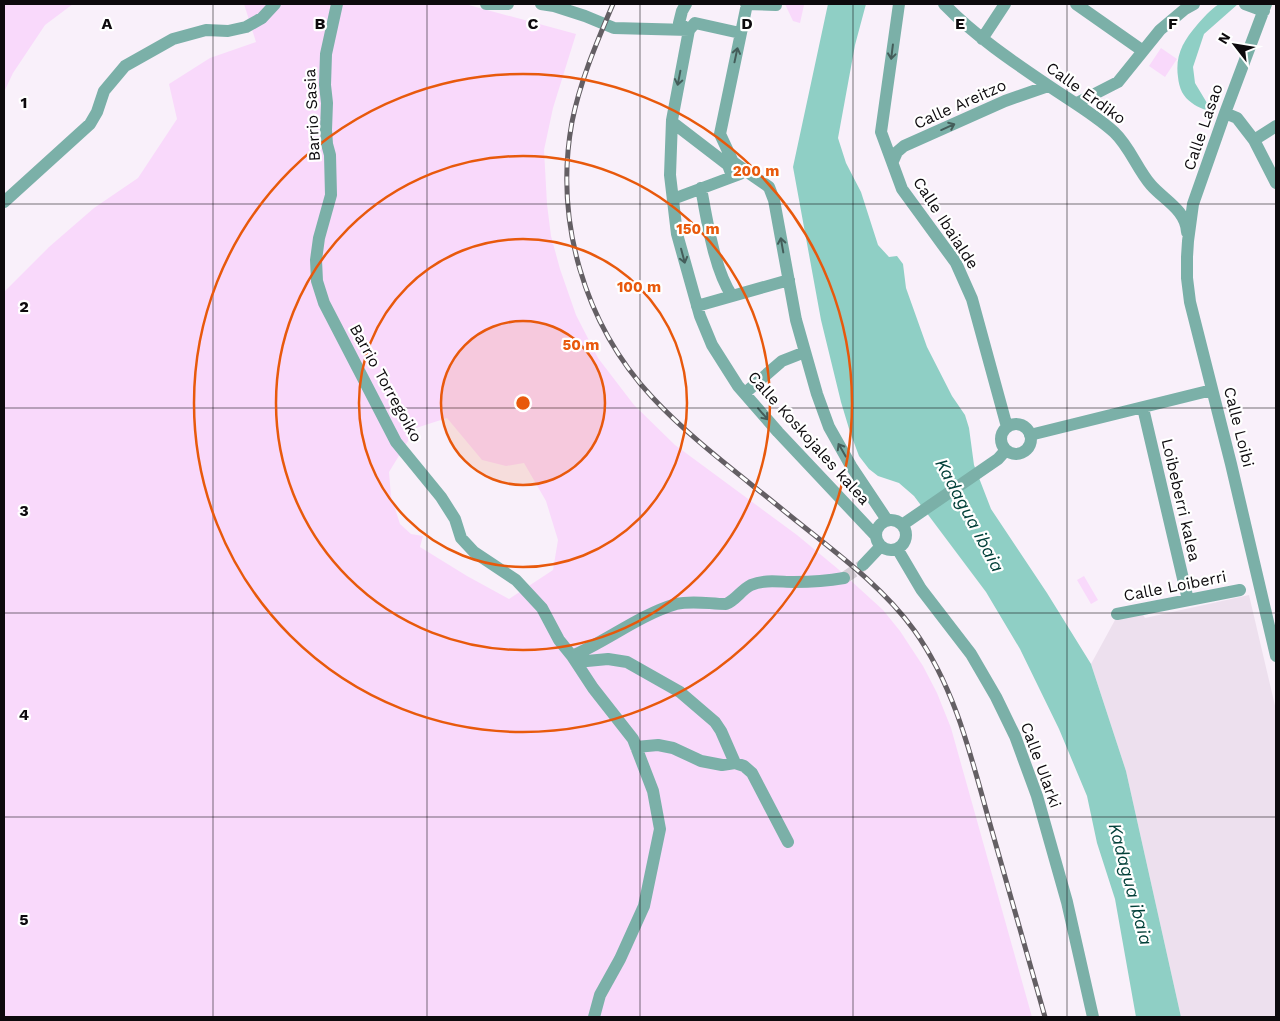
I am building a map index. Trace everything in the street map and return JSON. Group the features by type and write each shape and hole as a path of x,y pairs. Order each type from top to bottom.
{"street":[{"path":"4,202 90,124 97,112 104,92 125,66 173,39 206,30 228,31 246,27 262,18 275,4"},
{"name":"Barrio Sasia","path":"331,195 330,155 327,144 328,103 325,85 326,54 337,4"},
{"path":"486,4 508,4"},
{"path":"541,4 585,16 614,28 688,30 696,23 740,33"},
{"path":"585,16 589,4"},
{"path":"686,4 679,23 688,30"},
{"path":"707,149 716,146 720,134 746,4 776,5"},
{"name":"Calle Ibaialde","path":"899,4 881,132 902,189 956,263 972,299 1006,427"},
{"name":"Calle Erdiko","path":"944,4 982,39 1048,86 1076,103 1115,133 1123,142 1150,184 1182,214"},
{"path":"982,39 1006,4"},
{"path":"1076,4 1143,50"},
{"path":"1076,103 1118,82 1160,30 1194,4"},
{"path":"1245,4 1265,7"},
{"name":"Calle Lasao","path":"1194,204 1225,113 1265,7"},
{"name":"Calle Koskojales kalea","path":"688,30 672,122 670,176 678,234 700,316 712,345 738,386 878,541"},
{"path":"1022,95 1027,82 1028,71"},
{"name":"Calle Areitzo","path":"893,161 897,152 904,146 1022,95 1048,86"},
{"path":"1225,113 1236,118 1254,140 1276,183"},
{"path":"672,122 728,165 732,176"},
{"path":"1254,140 1276,126"},
{"name":"Calle Koskojales kalea","path":"720,134 734,162 769,187 774,200 796,320 817,394 829,427 887,520"},
{"path":"884,139 896,147 904,146"},
{"path":"673,199 732,176 748,172"},
{"path":"701,188 709,231 719,266 732,296"},
{"name":"Barrio Torregoiko","path":"331,195 319,238 316,260 317,281 324,303 396,442 441,497 455,519 461,538 466,545 516,580 542,608 559,640 632,739 653,791 660,829 644,906 620,958 600,995 594,1017"},
{"path":"1172,206 1185,207 1194,204"},
{"path":"1188,241 1187,224 1182,214 1188,212 1194,204"},
{"name":"Calle Loibi","path":"1194,204 1188,241 1187,278 1190,302 1273,628 1276,656"},
{"path":"1172,206 1181,220 1188,241"},
{"path":"697,306 789,280"},
{"path":"744,393 782,361 805,352"},
{"path":"1030,435 1212,390"},
{"path":"1194,394 1210,403 1219,417"},
{"name":"Loibeberri kalea","path":"1143,408 1188,600"},
{"path":"863,565 878,541 880,525 887,520 908,521 1002,454 1025,450 1030,443 1030,435 1021,425 1012,424 1006,427 1001,439 1003,446 1002,454"},
{"path":"878,541 887,551 898,550 906,539 908,521"},
{"name":"Calle Ularki","path":"898,550 921,589 971,654 996,697 1015,736 1037,796 1067,902 1093,1017"},
{"path":"572,656 644,618 677,604 700,601 726,604 742,591 760,583 776,581 825,582 844,578"},
{"name":"Calle Loiberri","path":"1117,614 1240,590"},
{"path":"572,656 587,661 608,658 627,662 680,692 715,722 735,763"},
{"path":"636,747 658,745 674,748 701,760 722,764 735,763 744,766 752,773 788,842"}],"shaded area":[{"path":"4,4 73,4 45,25 13,73 4,92"},
{"path":"244,4 465,4 576,34 553,108 544,150 551,236 576,315 598,358 634,405 675,445 797,535 838,569 883,610 900,631 923,666 937,693 951,728 1032,1017 4,1017 4,292 49,247 94,208 138,178 177,119 169,84 210,58 256,42","holes":["447,418 482,460 506,466 524,463 546,501 558,540 553,570 509,599 420,547 423,536 411,534 400,524 391,496 389,472 416,428"]},
{"path":"785,4 804,5 800,23 793,21"},
{"path":"1161,48 1177,59 1165,77 1149,66"},
{"path":"1084,576 1098,600 1091,604 1077,580"},
{"path":"1249,595 1276,710 1276,1017 1181,1017 1126,771 1091,664 1115,620 1142,613 1145,618"}],"water":[{"name":"Kadagua ibaia","path":"828,4 866,4 855,45 838,138 846,163 861,192 878,245 889,257 897,256 903,264 906,288 927,347 952,396 965,415 969,428 974,465 991,509 1047,593 1091,664 1126,771 1181,1017 1136,1017 1115,899 1097,843 1087,796 1059,729 1020,649 986,592 914,496 899,483 878,476 869,469 859,456 850,432 821,320 793,167"},
{"path":"1219,4 1238,4 1204,34 1193,67 1195,83 1213,113 1194,105 1184,95 1180,88 1177,69 1181,49 1188,37 1205,16"}],"tunnel":[{"path":"844,578 863,565"}],"railway":[{"path":"613,4 580,92 572,122 567,159 567,196 571,233 580,269 592,304 608,337 628,368 652,397 699,442 732,470 869,581 900,613 928,651 950,697 967,744 1045,1017"}]}
